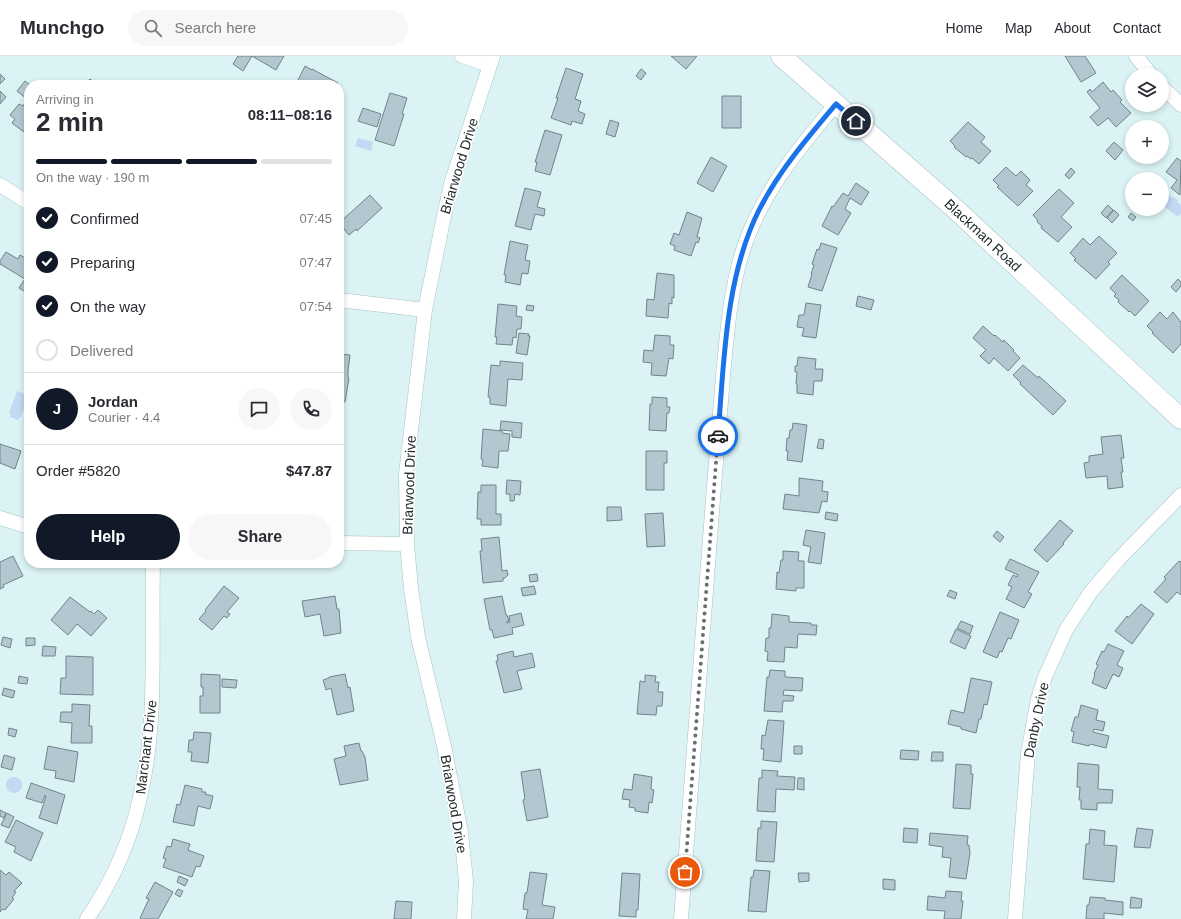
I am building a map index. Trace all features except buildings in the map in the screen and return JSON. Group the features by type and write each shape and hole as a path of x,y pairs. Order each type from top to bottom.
{"street":[{"path":"462,56 491,60"},
{"name":"Blackman Road","path":"781,56 952,206 1181,419"},
{"path":"1136,56 1145,68"},
{"name":"Briarwood Drive","path":"464,919 466,881 461,832 442,740 418,637 411,588 407,544 406,474 424,310 452,184 491,60"},
{"path":"1169,94 1181,105"},
{"path":"681,919 716,451 727,338 734,286 743,250 760,210 790,160 836,104"},
{"path":"0,185 24,200"},
{"path":"344,301 424,310"},
{"name":"Danby Drive","path":"1014,919 1028,753 1037,706 1045,676 1066,630 1090,593 1118,560 1181,495"},
{"path":"0,518 24,525"},
{"path":"344,543 407,544"},
{"name":"Marchant Drive","path":"87,919 108,882 126,845 136,813 144,777 152,707 153,568"}],"water":[{"path":"358,138 373,142 371,151 355,146"},
{"path":"1169,195 1178,200 1177,202 1181,205 1181,213 1178,217 1169,210"},
{"path":"17,391 24,393 24,409 21,417 18,420 10,417 11,414 9,413"},
{"path":"14,777 21,782 22,785 17,792 14,793 7,788 6,785 11,778"}],"way so far":[{"path":"685,872 718,436"}],"route":[{"path":"718,436 727,338 734,286 743,250 755,219 790,160 836,104 856,121"}]}
